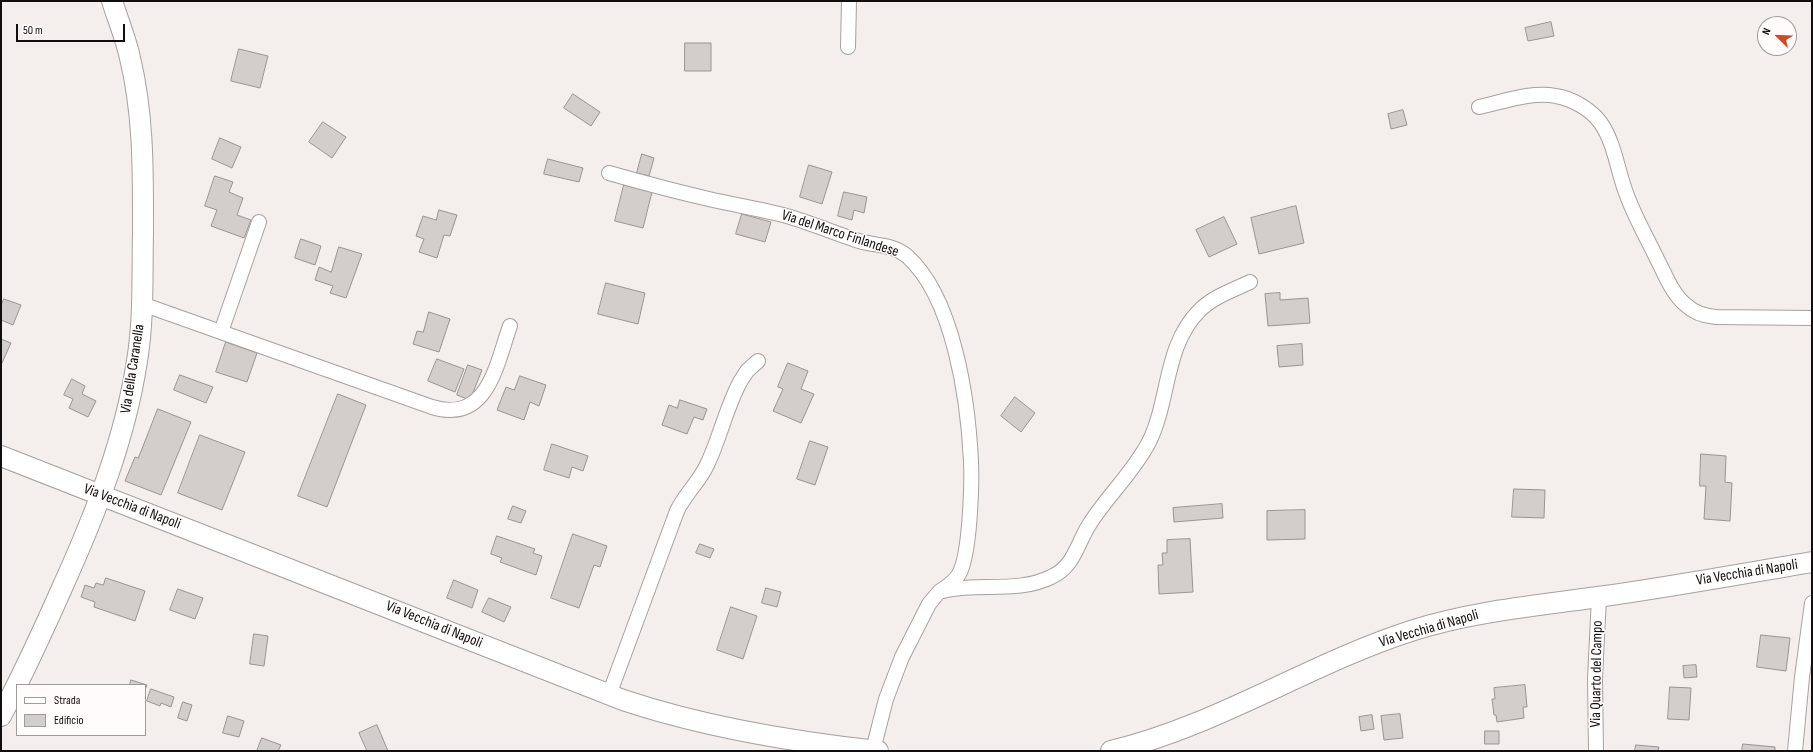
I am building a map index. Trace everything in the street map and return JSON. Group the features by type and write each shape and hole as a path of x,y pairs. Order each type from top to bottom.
{"street":[{"name":"Via della Caranella","path":"17,684 43,632 87,533 102,495 116,450 133,385 139,351 142,304 142,138 130,59 112,1"},
{"path":"848,47 849,1"},
{"path":"1478,107 1530,96 1548,95 1569,100 1592,113 1605,131 1625,190 1639,222 1674,290 1684,304 1691,309 1716,317 1812,318"},
{"name":"Via del Marco Finlandese","path":"609,174 707,199 783,215 859,241 893,248 903,253 919,270 939,301 951,337 962,385 970,445 970,491 964,562 958,576 939,592 929,604 894,674 884,705 876,751"},
{"path":"221,332 260,222"},
{"path":"939,592 956,588 1029,584 1046,580 1062,571 1072,559 1089,524 1128,475 1149,442 1158,422 1176,351 1190,324 1200,311 1210,303 1250,282"},
{"path":"142,304 432,407 453,411 461,410 472,405 484,393 490,381 510,326"},
{"path":"608,695 678,511 683,500 708,464 740,382 747,371 758,361"},
{"name":"Via Vecchia di Napoli","path":"1,456 608,695 657,711 701,722 778,736 876,751"},
{"name":"Via Vecchia di Napoli","path":"1111,751 1176,731 1369,646 1422,628 1475,614 1599,597 1812,562"},
{"name":"Via Quarto del Campo","path":"1596,751 1595,673 1599,597"},
{"path":"1794,751 1812,603"},
{"name":"Via della Caranella","path":"1,716 16,686"}],"building":[{"path":"1551,22 1554,36 1528,41 1525,28"},
{"path":"685,43 711,43 711,71 685,71"},
{"path":"239,49 268,56 260,88 231,81"},
{"path":"573,94 600,112 591,126 564,108"},
{"path":"1403,110 1407,125 1391,129 1388,114"},
{"path":"323,122 346,137 332,158 309,142"},
{"path":"220,138 241,147 232,168 212,159"},
{"path":"642,154 654,158 649,176 637,173"},
{"path":"548,159 583,168 579,182 544,174"},
{"path":"809,165 832,172 822,204 800,197"},
{"path":"215,176 233,182 229,192 243,198 237,215 251,220 244,238 211,226 217,210 205,206"},
{"path":"624,185 652,192 643,228 615,221"},
{"path":"844,192 867,197 864,213 854,210 852,220 838,216"},
{"path":"1296,206 1304,243 1259,254 1251,218"},
{"path":"439,210 457,215 450,236 444,235 437,258 419,252 424,239 416,236 423,216 436,220"},
{"path":"742,214 771,222 765,242 736,234"},
{"path":"1224,217 1237,244 1209,257 1196,230"},
{"path":"301,239 321,246 315,265 295,258"},
{"path":"339,247 362,254 346,298 330,293 333,286 315,280 319,267 331,272"},
{"path":"606,283 645,293 638,324 598,314"},
{"path":"1280,293 1280,300 1308,298 1310,323 1268,326 1265,294"},
{"path":"4,299 21,305 13,325 1,320 1,306"},
{"path":"429,312 450,319 439,352 413,344 417,331 423,332"},
{"path":"1,339 11,343 1,365"},
{"path":"226,342 257,353 247,382 216,372"},
{"path":"1302,344 1303,365 1279,367 1277,346"},
{"path":"437,359 464,369 455,392 428,381"},
{"path":"788,363 808,371 801,389 814,394 801,423 773,411 783,389 778,387"},
{"path":"468,365 482,370 470,400 457,395"},
{"path":"180,375 213,387 206,403 174,390"},
{"path":"520,376 546,385 539,406 530,402 524,420 497,410 506,387 514,390"},
{"path":"72,379 85,386 82,394 96,401 88,417 69,408 73,399 64,395"},
{"path":"338,394 366,405 327,507 298,496"},
{"path":"1015,397 1035,413 1021,432 1001,416"},
{"path":"680,400 707,409 703,420 694,417 687,434 662,425 669,405 677,408"},
{"path":"158,409 191,422 161,495 125,481 135,457 138,458"},
{"path":"200,435 245,452 222,510 178,493"},
{"path":"810,441 828,447 815,485 797,479"},
{"path":"552,444 588,456 583,471 572,467 569,478 544,470"},
{"path":"1701,454 1726,456 1725,482 1732,483 1730,521 1704,519 1706,486 1700,486"},
{"path":"1514,489 1545,490 1544,518 1512,517"},
{"path":"1222,504 1223,518 1174,522 1173,508"},
{"path":"513,506 526,511 521,523 508,519"},
{"path":"1305,510 1305,539 1267,540 1267,511"},
{"path":"573,534 607,546 600,567 594,565 579,608 551,598"},
{"path":"497,536 535,549 533,553 542,556 536,575 500,562 502,558 491,554"},
{"path":"1190,539 1193,592 1159,594 1158,565 1163,565 1162,553 1167,553 1167,540"},
{"path":"700,544 714,549 710,558 696,553"},
{"path":"106,578 145,591 135,621 94,607 95,602 81,597 85,585 94,588 96,583 103,585"},
{"path":"454,580 478,590 472,608 447,598"},
{"path":"766,588 781,592 777,607 762,603"},
{"path":"178,589 203,598 195,619 170,610"},
{"path":"489,598 511,607 504,622 482,612"},
{"path":"731,607 757,616 743,659 717,650"},
{"path":"254,634 268,636 264,666 250,664"},
{"path":"1761,635 1790,638 1786,671 1757,667"},
{"path":"1696,665 1697,677 1684,678 1683,666"},
{"path":"131,680 144,684 130,684"},
{"path":"1525,685 1527,707 1523,707 1524,718 1497,722 1496,715 1494,715 1492,699 1495,699 1494,688"},
{"path":"1670,687 1691,688 1689,720 1668,719"},
{"path":"151,689 174,697 171,707 161,703 160,706 147,701"},
{"path":"183,702 192,705 187,721 178,718"},
{"path":"1400,714 1403,738 1384,740 1381,716"},
{"path":"1372,715 1374,729 1361,731 1359,717"},
{"path":"228,716 244,721 239,737 223,733"},
{"path":"377,725 388,751 367,751 359,733"},
{"path":"1485,731 1499,731 1499,744 1485,744"},
{"path":"262,738 281,745 278,751 257,751"},
{"path":"1743,744 1775,747 1775,751 1742,751"},
{"path":"1636,745 1659,747 1658,751 1635,751"}]}
